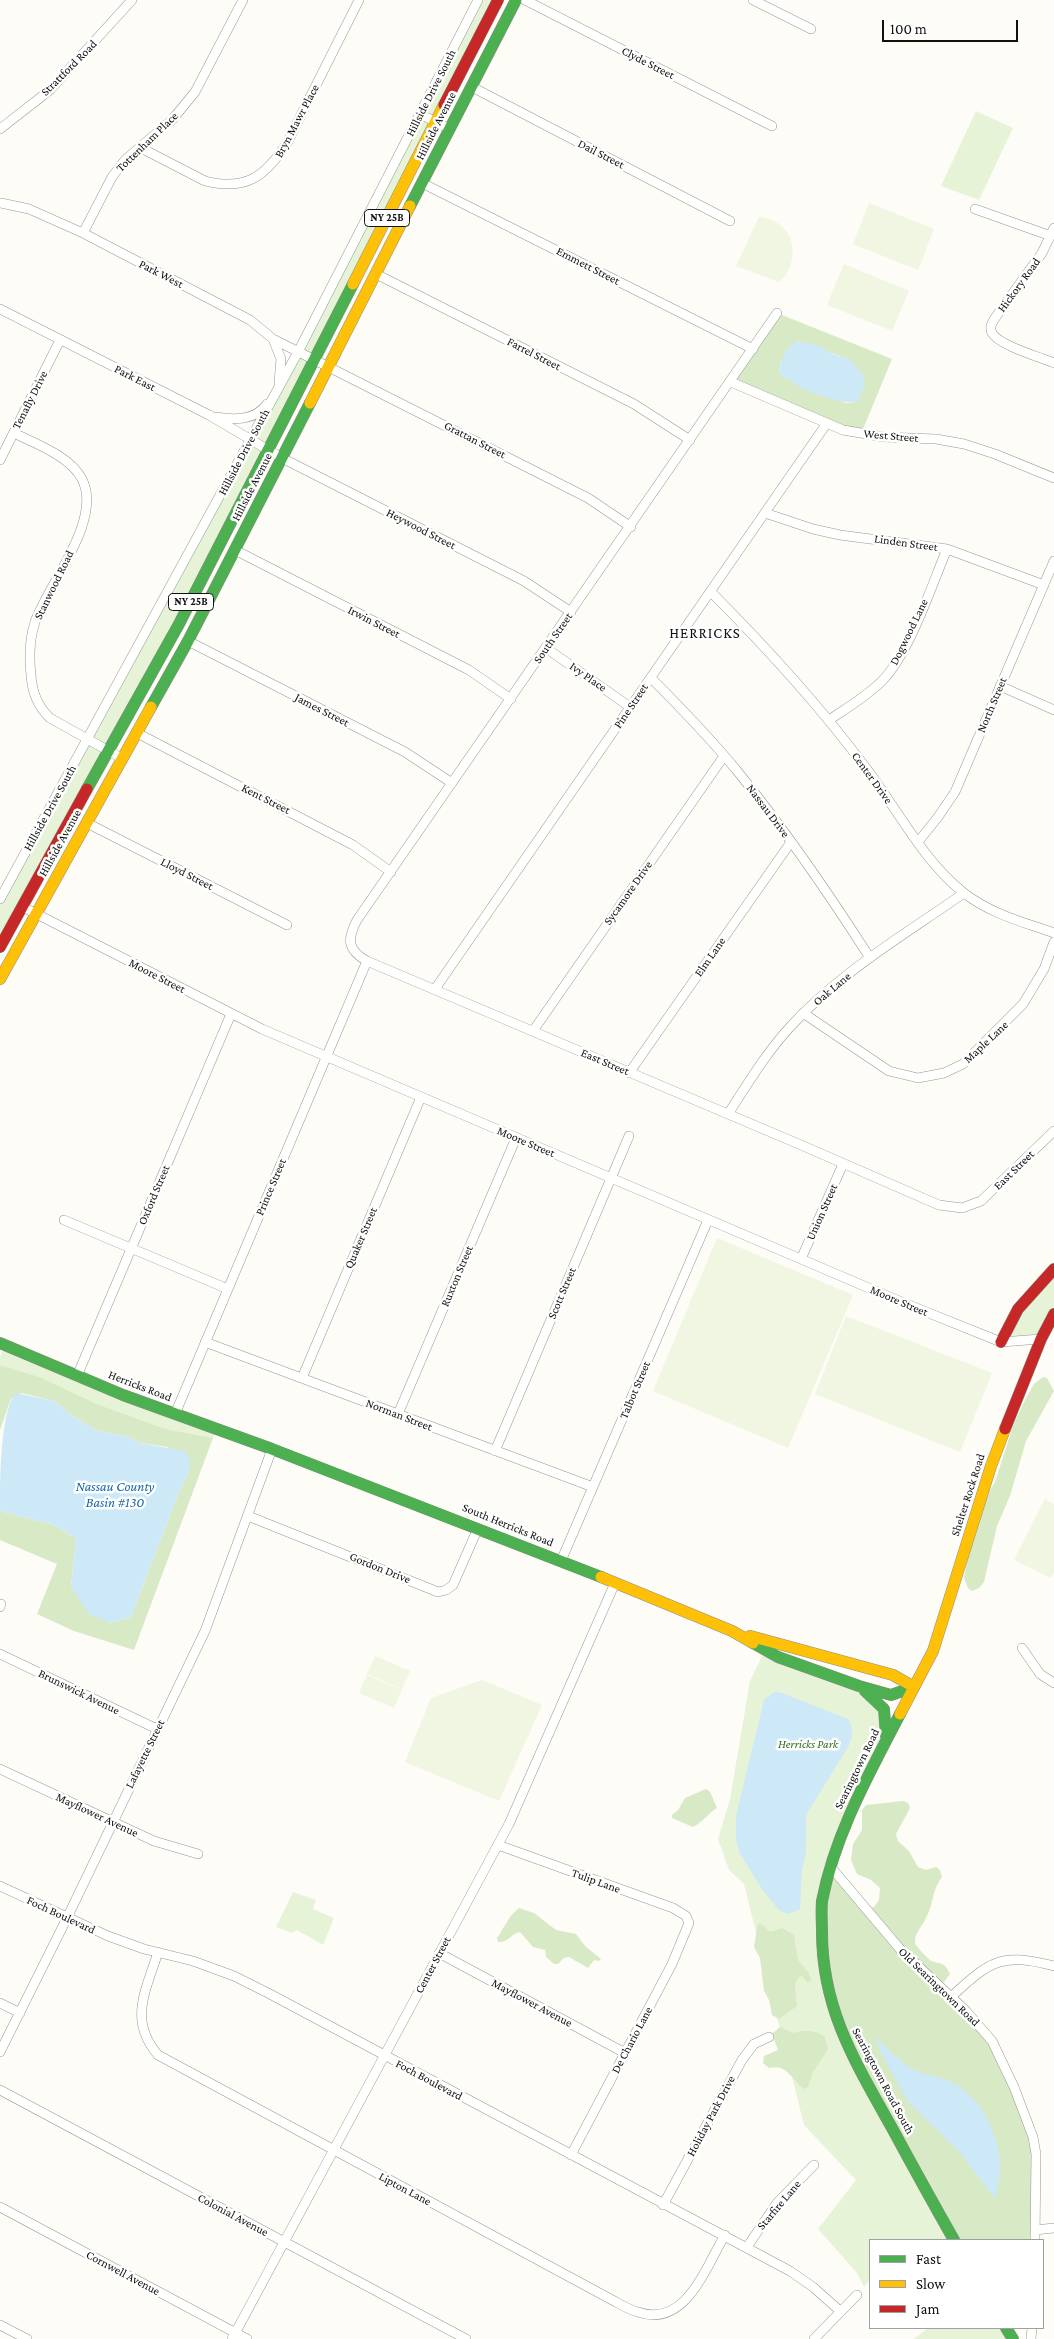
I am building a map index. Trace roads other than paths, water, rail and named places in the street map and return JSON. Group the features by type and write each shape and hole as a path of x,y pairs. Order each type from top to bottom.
{"main road":[{"name":"Hillside Avenue","path":"0,947 3,935 22,907 110,752 179,624 498,0"},
{"name":"Hillside Avenue","path":"0,980 188,641 516,0"},
{"path":"1001,1342 1018,1309 1054,1269"},
{"name":"Shelter Rock Road","path":"914,1688 933,1651 991,1466 1042,1339 1054,1314"},
{"name":"Herricks Road","path":"0,1343 77,1376 272,1449"},
{"name":"South Herricks Road","path":"272,1449 478,1528 732,1631 893,1675 914,1688"},
{"name":"South Herricks Road","path":"732,1631 778,1657 859,1686 891,1695 914,1688"},
{"path":"859,1686 881,1703 887,1712 886,1740"},
{"name":"Searingtown Road","path":"830,1866 854,1804 914,1688"},
{"name":"Searingtown Road South","path":"830,1866 822,1903 821,1945 826,1984 833,2012 854,2060 953,2239"}],"street":[{"name":"Strattford Road","path":"0,129 50,90 132,0"},
{"name":"Tottenham Place","path":"82,233 112,177 125,160 172,120 195,92 243,0"},
{"name":"Bryn Mawr Place","path":"141,148 205,181 230,184 243,182 262,174 274,164 287,143 359,0"},
{"name":"Hillside Drive South","path":"0,900 298,352 478,0"},
{"name":"Clyde Street","path":"525,0 772,126"},
{"path":"753,0 811,29"},
{"name":"Dail Street","path":"472,87 730,221"},
{"path":"420,114 450,129"},
{"name":"Emmett Street","path":"422,184 753,349"},
{"name":"Park West","path":"0,205 29,209 82,233 250,320 273,339 314,360"},
{"path":"975,209 1052,232"},
{"name":"Hickory Road","path":"1052,232 1042,253 994,318 991,327 992,332 1003,342 1054,363"},
{"name":"Farrel Street","path":"376,274 634,404 690,440"},
{"name":"Park East","path":"0,309 209,415 268,450"},
{"name":"South Street","path":"366,961 355,953 350,944 351,932 777,314"},
{"path":"209,415 231,420 247,418 263,410 276,393 281,374 282,359 273,339"},
{"name":"Tenafly Drive","path":"0,460 60,340"},
{"name":"Grattan Street","path":"314,360 588,498 631,527"},
{"name":"West Street","path":"731,382 843,430 861,434 936,439 964,444 1054,478"},
{"name":"Pine Street","path":"435,989 827,423"},
{"name":"Stanwood Road","path":"14,433 68,462 82,478 86,491 87,508 84,521 35,623 29,656 35,698 42,710 50,718 123,759"},
{"name":"Heywood Street","path":"268,450 524,581 571,612"},
{"name":"Linden Street","path":"765,513 813,529 840,535 947,549 1044,585"},
{"name":"Dogwood Lane","path":"829,720 870,692 894,667 909,639 947,549"},
{"name":"Irwin Street","path":"235,550 469,670 510,699"},
{"name":"North Street","path":"918,842 938,818 955,792 1054,560"},
{"name":"Center Drive","path":"711,592 767,648 829,720 918,842 944,874 964,893 995,912 1054,933"},
{"name":"James Street","path":"188,641 405,752 452,783"},
{"name":"Ivy Place","path":"546,648 630,707"},
{"name":"Nassau Drive","path":"651,678 737,770 791,842 870,958"},
{"path":"1000,686 1054,710"},
{"name":"Kent Street","path":"137,733 353,844 391,872"},
{"name":"Sycamore Drive","path":"533,1032 724,756"},
{"name":"Lloyd Street","path":"87,824 287,925"},
{"name":"Elm Lane","path":"630,1072 791,842"},
{"name":"Oak Lane","path":"728,1114 774,1048 804,1013 839,981 964,893"},
{"name":"Moore Street","path":"22,907 231,1014 326,1057 801,1260 1001,1342 1042,1339"},
{"path":"3,935 20,944"},
{"name":"Maple Lane","path":"804,1013 889,1071 918,1078 944,1074 963,1064 1023,1004 1044,969 1054,942"},
{"name":"East Street","path":"366,961 952,1209 981,1201 1054,1131"},
{"name":"Prince Street","path":"175,1414 366,961"},
{"name":"Oxford Street","path":"77,1376 231,1014"},
{"name":"Quaker Street","path":"302,1378 421,1097"},
{"name":"Scott Street","path":"495,1451 629,1136"},
{"name":"Ruxton Street","path":"398,1414 516,1138"},
{"name":"Union Street","path":"801,1260 843,1164"},
{"path":"64,1220 228,1290"},
{"name":"Talbot Street","path":"561,1561 708,1220"},
{"name":"Norman Street","path":"206,1342 593,1487"},
{"name":"Lafayette Street","path":"0,2052 67,1918 205,1630 272,1449"},
{"name":"Gordon Drive","path":"248,1516 438,1592 446,1590 453,1585 478,1528"},
{"name":"Center Street","path":"234,2336 498,1846 540,1757 615,1583"},
{"path":"1022,1648 1040,1674 1054,1683"},
{"name":"Brunswick Avenue","path":"0,1654 157,1729"},
{"name":"Mayflower Avenue","path":"0,1769 154,1841 198,1854"},
{"name":"Tulip Lane","path":"498,1846 673,1908 686,1916 689,1923"},
{"name":"Old Searingtown Road","path":"830,1866 900,1949 976,2020 992,2041 1014,2087 1032,2137 1037,2173 1035,2239"},
{"name":"Foch Boulevard","path":"0,1886 108,1936 193,1961 234,1976 570,2156 747,2247 790,2271 813,2287 840,2311"},
{"name":"De Chario Lane","path":"570,2156 672,1964 689,1923"},
{"name":"Lipton Lane","path":"158,1952 143,1999 141,2015 145,2038 158,2055 333,2151 639,2313 661,2314 684,2304 693,2292 725,2235"},
{"name":"Mayflower Avenue","path":"439,1953 625,2053"},
{"path":"951,1997 982,1969 1000,1961 1026,1959 1054,1966"},
{"path":"0,2003 20,2013"},
{"name":"Holiday Park Drive","path":"663,2205 742,2060 754,2044 769,2037"},
{"name":"Colonial Avenue","path":"0,2090 466,2339"},
{"name":"Starfire Lane","path":"747,2247 777,2203 814,2165"},
{"name":"Cornwell Avenue","path":"0,2207 234,2336 247,2339"},
{"path":"1035,2230 1054,2228"},
{"path":"814,2339 857,2295"},
{"path":"0,2325 27,2339"}],"water":[{"path":"798,341 817,345 835,355 850,360 864,376 865,385 857,402 839,401 818,394 797,385 779,372 787,350"},
{"name":"Nassau County Basin #130","path":"16,1393 54,1401 77,1419 99,1431 130,1437 140,1443 185,1451 189,1458 190,1470 179,1492 131,1617 110,1623 89,1614 71,1587 76,1538 51,1524 0,1511 4,1431 11,1402"},
{"path":"774,1692 782,1693 848,1719 852,1730 848,1747 806,1815 806,1852 802,1870 800,1909 788,1914 779,1910 762,1889 739,1852 736,1839 736,1816 764,1700"},
{"path":"875,2036 906,2065 919,2072 955,2084 965,2091 982,2110 993,2132 999,2157 1000,2172 995,2199 959,2152 907,2100 881,2053"}],"district":[{"name":"HERRICKS","path":"705,633"}],"park label":[{"name":"Herricks Park","path":"808,1744"}]}
